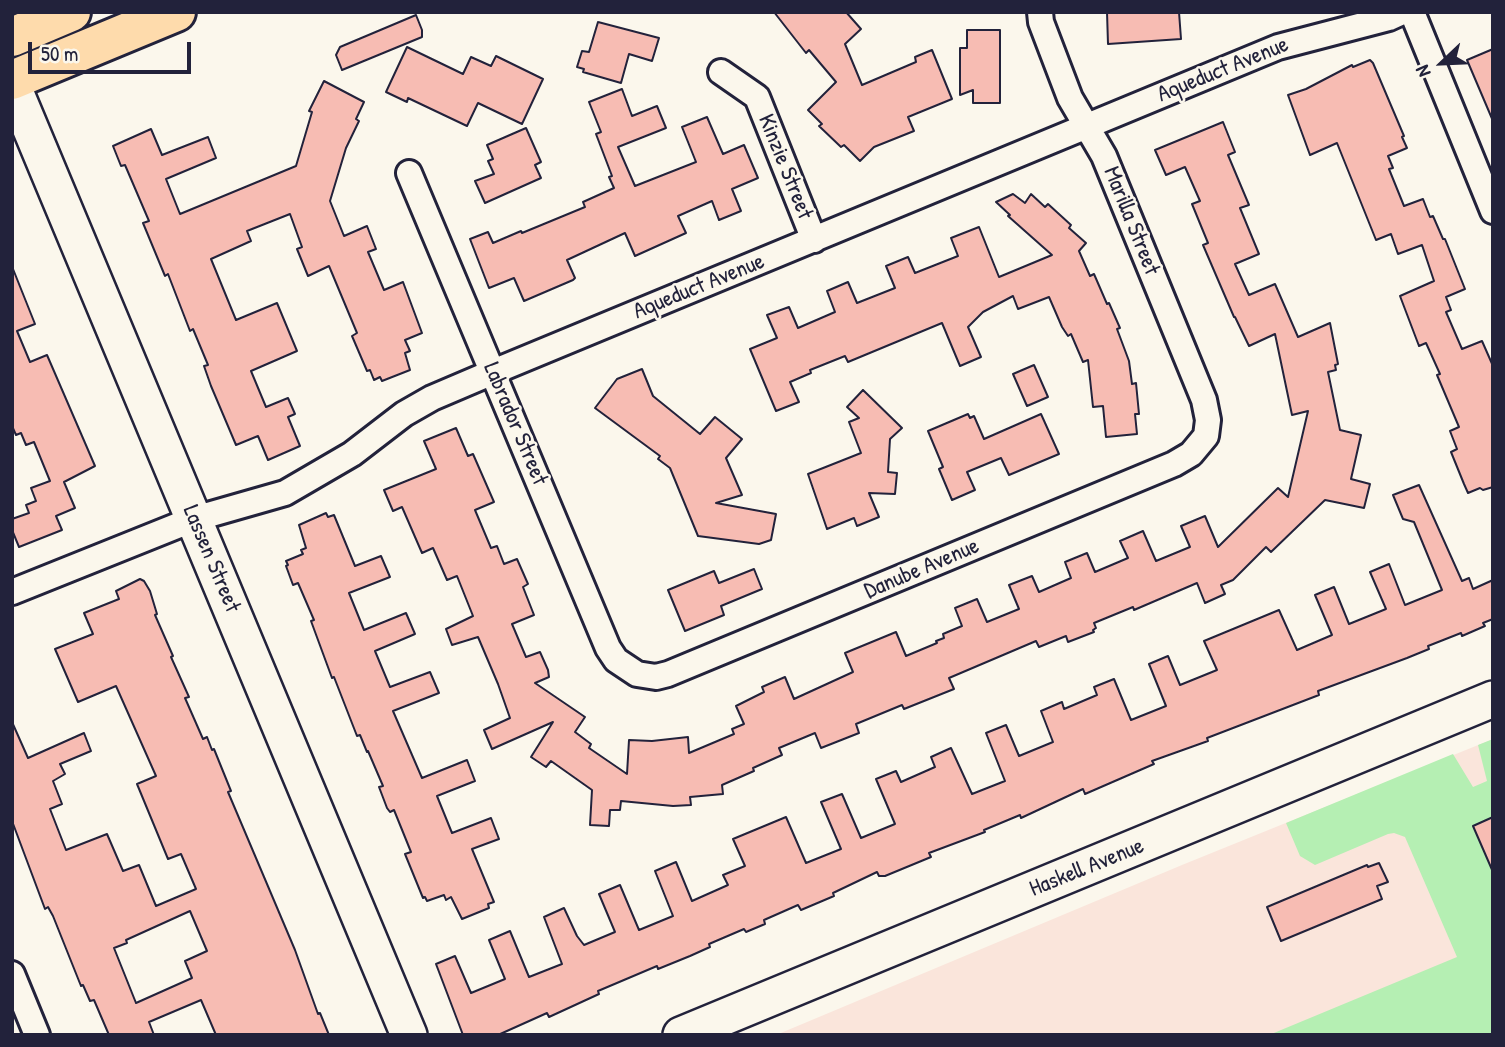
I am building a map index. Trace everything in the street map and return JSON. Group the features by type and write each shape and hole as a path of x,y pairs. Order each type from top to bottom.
{"highway":[{"path":"12,54 45,35 114,12"},
{"path":"12,82 45,35 176,12"}],"main road":[{"name":"Lassen Street","path":"12,82 409,1035"},
{"name":"Haskell Avenue","path":"681,1035 1493,699"}],"street":[{"name":"Marilla Street","path":"1041,12 1041,23 1070,98 1104,156 1204,400 1208,419 1206,436"},
{"name":"Aqueduct Avenue","path":"12,592 194,519 269,498 300,486 352,454 404,414 432,398 493,372 1278,47 1389,18 1402,12"},
{"path":"1412,12 1493,211"},
{"name":"Kinzie Street","path":"721,72 757,97 814,240"},
{"name":"Labrador Street","path":"409,173 608,648 616,660 628,670"},
{"name":"Danube Avenue","path":"628,670 646,676 668,674 1174,464 1191,454 1206,436"},
{"path":"12,974 37,1035"}],"shaded area":[{"path":"1493,739 1493,1035 776,1035 1182,865"}],"green space":[{"path":"1493,739 1493,823 1490,818 1473,826 1493,846 1493,1035 1269,1035 1457,957 1405,837 1388,834 1315,865 1300,856 1286,823 1453,754 1473,787 1487,781 1478,745"}],"building":[{"path":"774,12 846,12 861,29 845,44 862,85 916,62 915,57 932,50 952,99 908,117 914,131 874,147 860,161 819,126 822,124 808,110 836,82 809,50 806,53"},
{"path":"1107,12 1179,12 1181,39 1108,44"},
{"path":"416,15 422,37 342,70 336,55 340,47"},
{"path":"598,22 659,38 652,61 629,54 621,83 583,72 584,69 577,67 582,51 589,52"},
{"path":"967,30 1000,30 1000,103 973,103 973,90 960,95 960,48 967,48"},
{"path":"407,47 463,74 471,57 491,66 496,56 543,79 522,124 478,103 467,126 408,98 407,102 386,92"},
{"path":"1493,49 1493,121 1467,60"},
{"path":"1370,60 1407,148 1388,156 1393,168 1389,169 1404,206 1423,199 1430,217 1433,216 1445,239 1465,289 1446,297 1451,310 1446,312 1462,349 1482,341 1493,366 1493,487 1483,490 1480,488 1468,493 1464,484 1451,452 1457,449 1450,431 1459,427 1437,375 1440,374 1426,343 1419,346 1400,296 1434,281 1422,245 1398,254 1391,234 1376,240 1337,143 1310,155 1288,95 1306,89 1352,65 1353,67"},
{"path":"324,81 364,102 330,201 344,236 367,226 376,249 368,252 384,290 403,282 422,333 405,340 410,351 405,353 410,370 382,381 380,377 374,380 370,370 367,371 352,336 357,333 329,266 308,276 297,249 302,247 290,214 247,231 251,241 211,259 236,320 277,303 297,351 251,371 266,407 288,398 295,414 288,417 300,446 268,460 258,436 236,445 211,386 204,366 208,365 193,329 190,331 168,274 165,276 143,223 149,221 125,165 121,166 113,146 151,129 162,155 208,137 216,158 166,179 180,214 296,166 312,112 309,111"},
{"path":"622,89 632,116 657,106 666,128 618,147 635,186 696,162 682,127 707,117 723,154 744,145 758,178 732,189 741,211 719,220 712,201 678,216 686,233 635,256 625,233 567,260 575,278 573,280 524,301 514,278 489,288 470,239 488,232 493,243 521,231 522,233 585,207 583,202 614,188 596,134 601,132 589,102"},
{"path":"1223,122 1235,152 1228,155 1249,205 1240,208 1259,254 1235,264 1249,295 1275,284 1298,337 1330,323 1338,364 1335,365 1336,370 1328,372 1340,430 1361,435 1351,479 1370,484 1364,508 1325,500 1271,552 1266,547 1233,580 1221,585 1225,594 1205,603 1197,583 1134,610 1133,607 1094,623 1094,632 1068,642 1066,636 1039,647 1036,641 949,678 954,689 904,709 902,705 856,724 859,733 821,748 815,733 779,748 782,755 722,785 723,794 690,797 691,805 621,801 620,810 610,810 609,826 590,825 592,790 551,761 546,767 531,757 553,722 492,749 484,730 510,718 478,637 452,645 446,629 473,616 457,576 447,580 433,548 422,553 402,507 393,511 384,490 436,469 424,441 456,428 468,456 473,454 494,502 475,510 491,548 497,546 504,564 517,559 528,584 523,587 534,615 512,624 526,657 540,652 548,670 549,677 535,683 585,717 575,732 591,744 589,748 627,774 629,740 652,741 688,737 689,753 734,734 732,729 744,724 736,706 764,692 762,687 785,677 794,699 853,672 845,653 896,632 906,656 937,643 936,641 944,638 943,634 962,626 955,608 977,599 987,622 1019,609 1009,585 1032,576 1039,592 1071,578 1065,562 1087,553 1095,572 1128,558 1120,541 1143,531 1156,561 1190,547 1181,526 1205,516 1218,547 1278,488 1288,497 1308,411 1292,415 1275,334 1249,346 1203,245 1208,243 1192,204 1200,201 1185,167 1166,175 1155,150"},
{"path":"526,128 541,162 535,165 541,178 485,203 475,181 494,174 488,161 493,159 487,145"},
{"path":"1013,194 1025,203 1031,194 1045,207 1048,204 1086,243 1079,251 1090,276 1094,274 1120,328 1117,329 1129,361 1132,384 1136,383 1139,414 1135,414 1137,434 1106,437 1103,406 1093,407 1088,360 1083,362 1071,334 1068,336 1062,327 1049,297 1018,309 1013,296 983,312 968,327 981,357 960,366 942,323 848,362 845,356 810,370 811,373 790,382 799,402 776,411 750,349 777,338 767,315 789,307 798,328 835,312 827,291 848,282 857,303 895,288 886,266 908,257 915,273 958,256 951,238 979,227 999,277 1052,255 996,202"},
{"path":"13,269 35,324 17,331 30,362 47,355 95,466 64,482 75,508 56,516 62,530 19,547 12,530 12,519 29,513 26,505 36,501 31,488 50,481 34,442 26,445 21,433 16,435 12,426"},
{"path":"1034,365 1048,397 1027,406 1013,374"},
{"path":"642,369 653,396 700,434 715,417 742,439 726,458 742,495 716,503 776,514 771,540 759,544 698,536 670,468 658,459 660,456 595,408 617,379"},
{"path":"863,390 902,428 890,439 888,472 897,473 895,494 869,493 879,517 857,526 854,518 827,529 808,474 861,453 849,422 859,418 847,407"},
{"path":"968,414 970,418 974,416 984,439 1041,414 1059,454 1009,475 1001,458 967,472 975,490 952,500 939,469 943,467 928,431"},
{"path":"1419,485 1462,581 1469,578 1473,589 1493,580 1493,619 1483,623 1485,626 1462,636 1461,633 1407,658 1318,691 1319,695 1152,761 1154,764 1085,794 1083,789 1021,818 1020,815 984,830 985,832 929,853 931,857 885,876 879,876 877,872 833,893 834,896 801,910 798,905 764,920 765,924 746,932 744,929 709,944 710,947 690,956 658,969 657,966 598,991 599,994 549,1017 547,1013 498,1035 463,1035 436,964 455,956 471,993 505,979 489,940 510,931 529,977 562,964 544,917 564,908 584,945 615,932 599,894 620,885 639,930 673,916 655,871 676,862 692,901 728,885 723,875 745,866 733,839 786,817 806,863 841,849 821,802 842,794 861,838 895,824 876,779 896,771 901,782 935,767 931,757 951,748 972,794 1005,781 986,733 1006,725 1019,756 1053,742 1041,711 1062,702 1064,709 1097,695 1094,687 1114,679 1131,720 1166,706 1149,664 1168,656 1180,685 1217,670 1204,641 1279,610 1297,650 1332,635 1315,595 1334,587 1349,624 1386,609 1370,572 1389,564 1405,605 1442,590 1414,522 1403,519 1393,495"},
{"path":"326,513 328,517 334,515 355,566 381,556 390,577 349,593 364,630 406,613 415,634 375,651 390,687 430,672 439,693 393,711 422,778 467,760 475,781 437,796 452,833 491,818 499,839 472,849 494,902 488,904 489,908 462,919 451,897 446,900 444,895 427,901 423,898 405,854 411,852 394,810 390,812 387,808 379,787 383,786 360,735 357,736 334,677 332,678 311,621 314,620 298,583 293,585 286,566 286,561 303,554 301,550 306,548 299,525"},
{"path":"754,569 762,589 721,606 724,615 685,631 668,590 714,571 719,583"},
{"path":"140,579 150,591 157,614 155,615 189,697 185,698 203,739 207,737 212,750 214,749 231,791 228,792 329,1035 216,1035 201,1000 149,1022 154,1035 109,1035 94,1000 90,1001 83,985 81,986 53,916 48,907 45,909 12,821 12,722 28,758 84,733 91,751 60,764 65,774 53,781 62,804 50,809 66,850 107,834 123,871 139,865 156,906 196,889 181,854 168,859 137,784 156,776 116,686 78,702 55,649 93,634 84,613 119,599 116,591","holes":["190,911 207,951 185,961 192,978 136,1003 114,948"]},
{"path":"1493,817 1493,872 1473,826"},
{"path":"1379,863 1388,882 1377,886 1382,899 1281,941 1267,907 1367,865 1368,867"}]}
